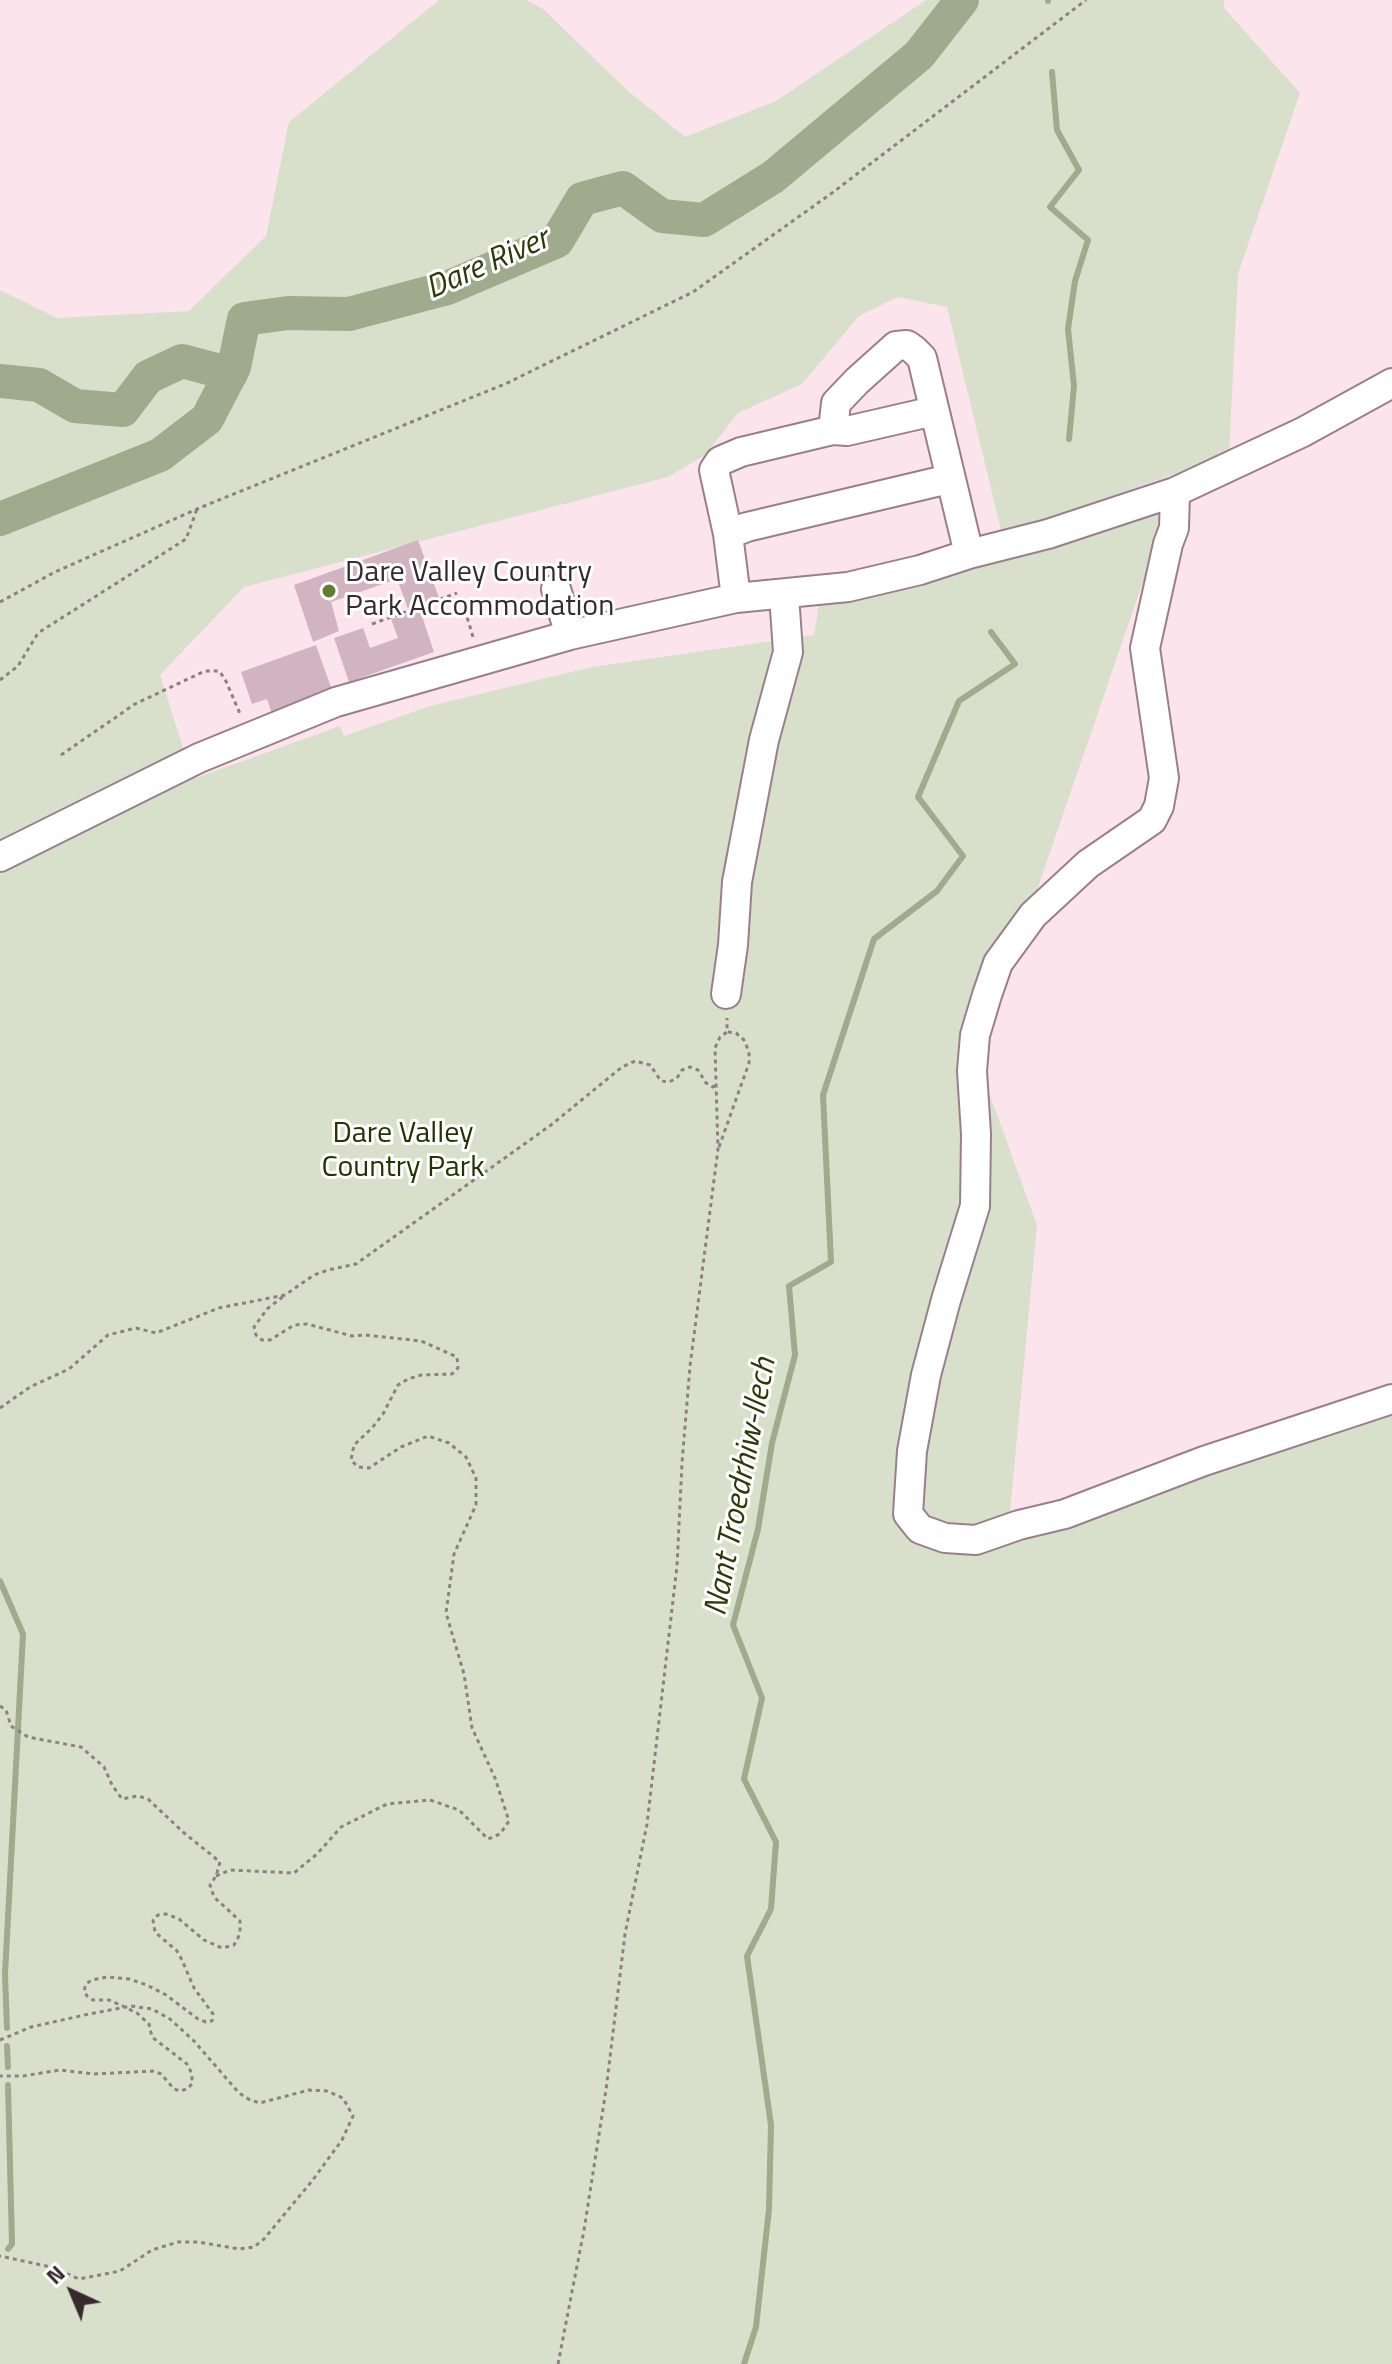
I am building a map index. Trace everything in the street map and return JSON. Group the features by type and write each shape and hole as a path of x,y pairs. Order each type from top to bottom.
{"lane":[{"path":"833,430 836,403 883,356 901,344 907,345 922,358 969,554"},
{"path":"0,857 199,758 336,702 570,635 736,598 848,587 1048,534 1175,492 1303,432 1392,383"},
{"path":"736,598 728,534 714,470 720,461 741,452 833,430 847,431 934,411"},
{"path":"728,534 949,479"},
{"path":"1175,492 1174,528 1145,648 1164,778 1159,806 1152,820 1088,864 1033,915 998,963 990,984 975,1035 972,1071 976,1134 975,1206 926,1375 912,1451 908,1514 920,1529 945,1538 976,1540 1065,1514 1204,1461 1392,1399"},
{"path":"556,589 570,635"},
{"path":"726,994 737,882 764,740 788,652 784,595"}],"path":[{"path":"0,602 55,572 197,509 505,384 693,292 832,193 1086,0"},
{"path":"0,680 18,666 38,633 186,539 197,509"},
{"path":"372,624 457,593"},
{"path":"465,610 481,660"},
{"path":"61,755 135,704 205,671 219,671 225,679 236,708 253,736"},
{"path":"726,994 727,1032"},
{"path":"558,2364 584,2230 606,2090 625,1934 647,1824 677,1566 690,1366 718,1149 715,1048 720,1037 727,1032 736,1033 744,1040 749,1063 718,1149"},
{"path":"216,1876 230,1870 294,1873 317,1854 341,1827 387,1804 430,1800 459,1810 488,1839 500,1834 509,1821 495,1778 472,1728 464,1674 446,1613 454,1554 476,1505 476,1478 466,1457 449,1443 428,1436 401,1447 369,1468 358,1467 351,1460 354,1445 383,1414 398,1385 421,1375 452,1374 458,1368 457,1357 421,1341 352,1336 307,1324 294,1325 270,1340 262,1340 256,1335 254,1327 267,1309 314,1275 356,1264 372,1255 551,1125 622,1067 635,1061 650,1065 661,1081 669,1082 690,1067 698,1070 706,1083 713,1087 718,1085"},
{"path":"0,1408 30,1387 69,1369 108,1335 136,1328 156,1333 219,1308 285,1295"},
{"path":"0,1706 6,1710 11,1726 28,1737 81,1747 104,1767 122,1799 138,1796 148,1799 220,1862 210,1885 214,1897 240,1921 240,1934 234,1945 222,1948 204,1940 179,1919 166,1914 158,1915 153,1920 155,1932 177,1951 194,1988 213,2014 212,2021 198,2019 166,1995 129,1979 108,1977 86,1984 84,1991 93,2000 109,2000 137,2013 149,2024 152,2037 187,2064 192,2074 192,2084 187,2089 174,2089 161,2074 154,2071 94,2074 60,2070 0,2076"},
{"path":"0,2040 31,2027 125,2007 152,2009 170,2019 194,2041 239,2093 250,2100 260,2103 309,2090 327,2091 343,2098 353,2116 342,2140 280,2221 254,2247 239,2249 178,2242 152,2250 120,2271 79,2279 51,2267 0,2256"}],"green space":[{"name":"Dare Valley Country Park","path":"439,0 526,0 543,9 627,90 685,137 776,101 926,0 1224,0 1224,8 1300,93 1238,274 1229,455 1002,534 947,307 898,297 859,316 802,384 738,413 705,455 668,477 244,587 160,675 193,779 340,726 344,736 430,706 592,667 814,635 819,604 916,581 1169,506 978,1062 1037,1225 1008,1534 1392,1398 1392,2364 0,2364 0,290 57,318 189,311 266,236 289,122"}],"building":[{"name":"Dare Valley Country Park Accommodation","path":"418,540 439,598 408,609 397,579 331,602 339,631 313,642 294,585"},
{"path":"420,610 434,652 349,682 334,638 363,628 370,648 398,638 391,619"},
{"path":"316,645 332,690 304,700 306,706 273,717 267,699 252,704 241,672"}],"waterway":[{"name":"Dare River","path":"0,519 160,455 207,419 234,367 244,319 288,313 349,314 447,288 557,241 582,199 623,188 662,216 704,220 773,177 919,55 962,0"},
{"name":"Nant Troedrhiw-llech","path":"1052,72 1057,130 1079,170 1050,207 1088,240 1075,281 1068,329 1074,386 1069,439"},
{"path":"0,381 39,385 75,406 123,410 148,377 182,361 231,374"},
{"name":"Nant Troedrhiw-llech","path":"744,2364 756,2327 769,2209 771,2125 747,1956 771,1909 776,1842 744,1779 762,1698 733,1625 758,1529 772,1443 795,1355 789,1286 831,1262 823,1095 874,939 937,891 963,856 918,797 959,701 1015,664 991,632"},
{"path":"0,1581 23,1634 5,1974 7,2028"},
{"path":"7,2046 8,2067"},
{"path":"8,2085 12,2244 8,2249"}],"place":[{"name":"Dare Valley Country Park Accommodation","path":"329,591"}]}
